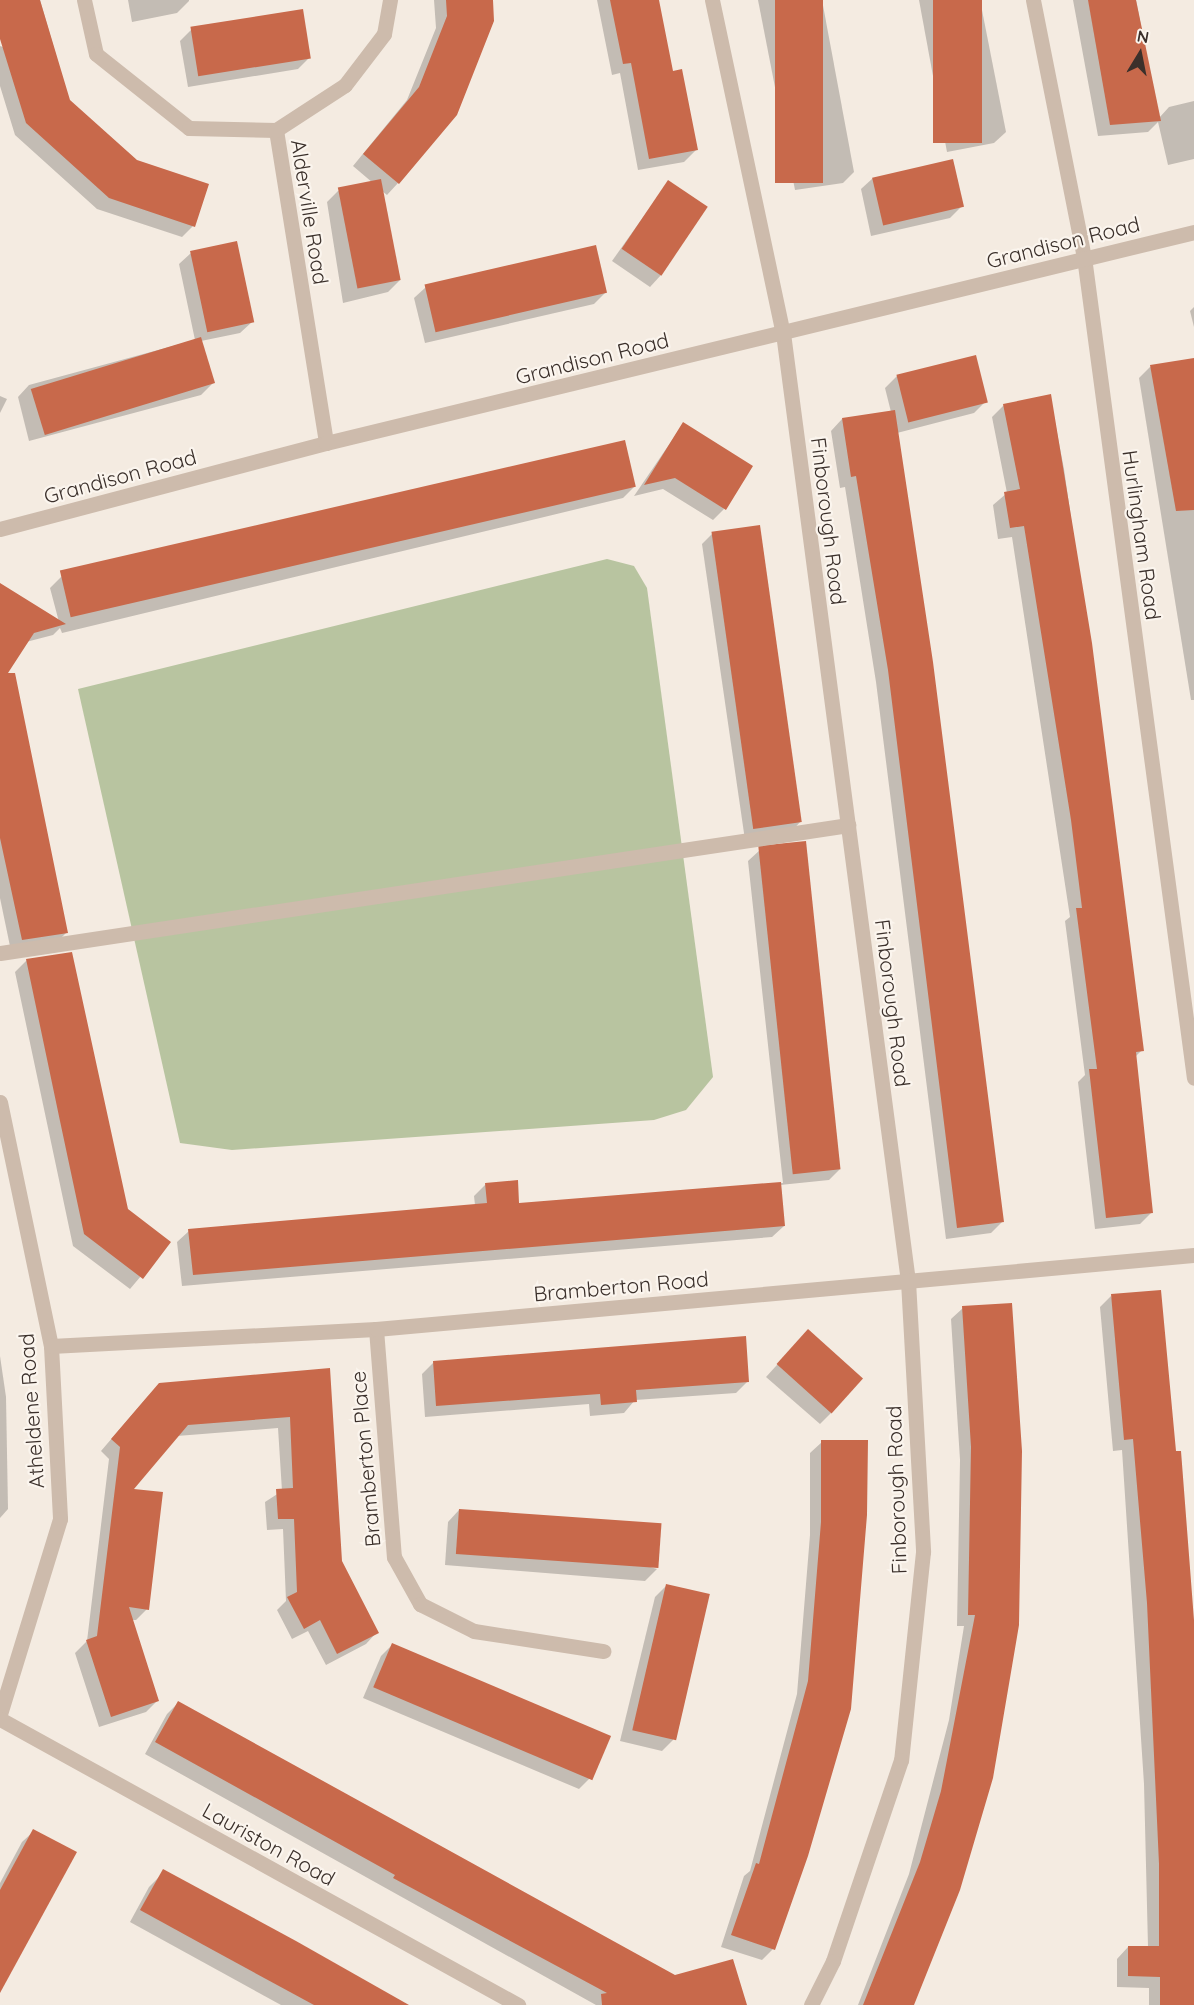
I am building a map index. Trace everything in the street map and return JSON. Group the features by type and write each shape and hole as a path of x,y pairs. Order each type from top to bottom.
{"street":[{"path":"84,0 96,54 189,128 276,130"},
{"name":"Alderville Road","path":"326,443 276,130 345,85 384,34 390,0"},
{"name":"Finborough Road","path":"712,0 783,333 908,1281 923,1552 901,1760 833,1961 811,2005"},
{"name":"Hurlingham Road","path":"1033,0 1084,257 1194,1078"},
{"name":"Grandison Road","path":"0,529 326,443 1194,232"},
{"path":"0,952 848,825"},
{"name":"Atheldene Road","path":"0,1102 51,1346 60,1520 0,1713"},
{"name":"Bramberton Road","path":"51,1346 376,1329 1194,1255"},
{"name":"Bramberton Place","path":"376,1329 394,1557 420,1604 474,1631 603,1651"},
{"name":"Lauriston Road","path":"0,1719 518,2005"}],"green space":[{"path":"607,559 634,566 647,588 713,1077 686,1110 654,1120 232,1150 180,1143 78,689"}],"building":[{"path":"0,0 40,0 70,100 137,160 209,184 195,227 109,198 26,123 0,39"},
{"path":"446,0 493,0 494,21 457,115 399,184 363,154 419,87 447,16"},
{"path":"610,0 659,0 673,71 682,69 698,150 649,159 631,63 623,64"},
{"path":"775,0 823,0 823,183 775,183"},
{"path":"933,0 982,0 982,143 933,143"},
{"path":"1088,0 1136,0 1161,121 1110,125"},
{"path":"303,9 311,58 198,76 190,27"},
{"path":"953,159 964,207 883,225 872,178"},
{"path":"381,179 401,280 357,289 338,187"},
{"path":"668,180 708,207 661,276 622,249"},
{"path":"237,241 254,322 207,332 190,251"},
{"path":"596,245 607,293 436,332 425,285"},
{"path":"201,337 215,383 45,435 31,389"},
{"path":"976,355 988,403 908,422 896,375"},
{"path":"1194,358 1194,510 1176,511 1150,365"},
{"path":"1051,394 1092,643 1144,1051 1136,1052 1153,1213 1106,1218 1089,1069 1097,1069 1076,908 1082,908 1071,820 1024,526 1010,528 1004,492 1020,489 1003,404"},
{"path":"895,410 933,662 1004,1222 957,1228 888,670 856,476 851,477 842,418"},
{"path":"683,422 753,466 726,510 675,478 644,485"},
{"path":"625,440 636,487 71,617 60,570"},
{"path":"760,525 802,822 753,829 711,532"},
{"path":"0,583 66,624 34,633 8,673 15,673 68,933 22,940 0,838"},
{"path":"806,841 840,1169 793,1174 758,846"},
{"path":"72,952 128,1209 171,1242 143,1279 84,1234 26,959"},
{"path":"518,1180 519,1203 781,1182 785,1226 193,1275 188,1229 487,1203 485,1183"},
{"path":"1161,1290 1176,1451 1181,1451 1194,1620 1194,2005 1160,2005 1160,1977 1128,1976 1128,1946 1159,1946 1159,1864 1147,1603 1133,1439 1124,1440 1111,1294"},
{"path":"1012,1303 1022,1451 1019,1625 993,1778 960,1890 914,2005 863,2005 920,1862 941,1791 975,1615 968,1615 971,1447 962,1306"},
{"path":"808,1329 863,1379 832,1413 777,1364"},
{"path":"746,1336 749,1382 636,1390 637,1402 601,1405 600,1394 436,1406 433,1361"},
{"path":"330,1368 342,1561 379,1633 337,1654 320,1620 304,1629 287,1597 297,1592 294,1519 278,1519 276,1489 293,1488 290,1417 188,1425 134,1489 163,1492 149,1610 129,1607 159,1701 111,1717 86,1640 97,1636 120,1447 111,1439 159,1383"},
{"path":"821,1440 868,1440 867,1515 851,1709 808,1856 775,1950 731,1935 756,1863 759,1864 808,1681 821,1522"},
{"path":"459,1509 662,1523 658,1568 456,1554"},
{"path":"666,1584 710,1594 676,1740 632,1730"},
{"path":"392,1643 611,1736 592,1780 373,1687"},
{"path":"178,1701 675,1975 733,1959 747,2005 602,2005 601,1994 607,1993 393,1878 395,1875 155,1742"},
{"path":"33,1829 77,1852 0,1993 0,1890"},
{"path":"163,1869 409,2005 314,2005 140,1910"}]}
